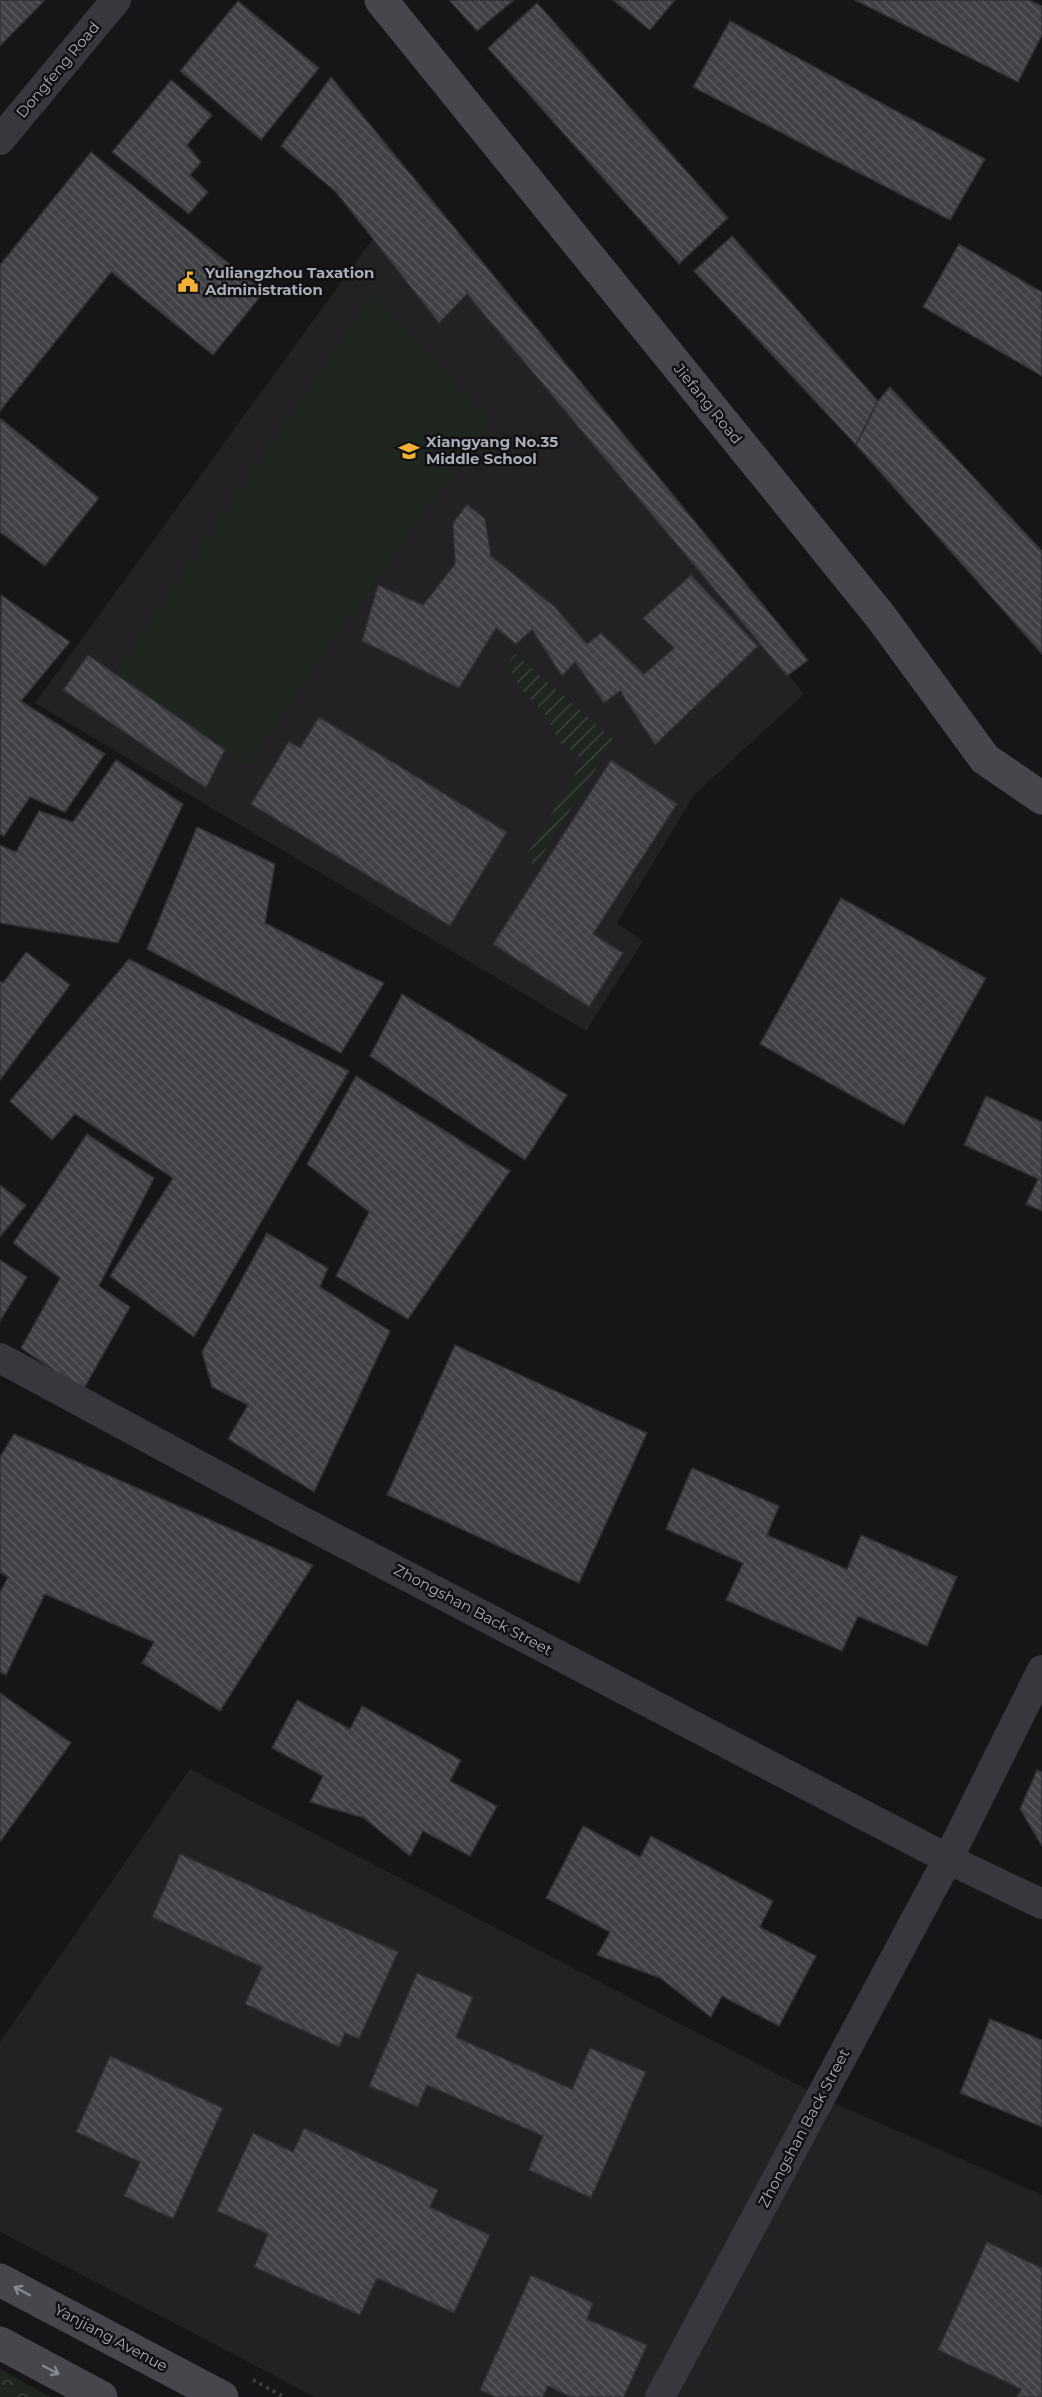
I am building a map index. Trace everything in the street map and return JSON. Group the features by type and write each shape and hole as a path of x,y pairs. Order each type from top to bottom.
{"street":[{"name":"Dongfeng Road","path":"0,140 116,0"},
{"name":"Jiefang Road","path":"381,0 881,617 985,759 1042,798"},
{"name":"Zhongshan Back Street","path":"0,1358 292,1516 948,1859 1042,1904"},
{"path":"948,1859 1042,1670"},
{"name":"Zhongshan Back Street","path":"660,2397 948,1859"},
{"name":"Yanjiang Avenue","path":"0,2280 222,2397"},
{"path":"0,2343 101,2397"}],"shaded area":[{"name":"Xiangyang No.35 Middle School","path":"395,208 804,694 694,795 617,923 643,941 586,1031 35,703"},
{"path":"190,1769 821,2097 1042,2195 1042,2397 315,2397 0,2232 0,2042"}],"green space":[{"path":"371,293 491,420 246,765 115,675"},
{"path":"515,654 614,740 535,866 525,858 584,760 558,741 544,713 521,689 507,665"},
{"path":"0,2369 50,2397 0,2397"}],"building":[{"path":"0,0 45,0 0,46"},
{"path":"449,0 514,0 477,31"},
{"path":"613,0 675,0 650,30"},
{"path":"855,0 1029,0 1042,6 1042,35 1018,82"},
{"path":"238,1 319,68 261,140 180,71"},
{"path":"537,3 728,218 679,264 488,48"},
{"path":"730,21 985,159 950,220 693,87"},
{"path":"331,77 808,660 787,676 467,294 439,323 336,192 281,146"},
{"path":"171,80 212,115 187,145 201,162 190,175 208,192 189,214 112,152"},
{"name":"Yuliangzhou Taxation Administration","path":"91,152 264,292 213,355 111,272 0,411 0,265"},
{"path":"732,236 878,401 856,445 694,271"},
{"path":"959,244 1042,292 1042,376 923,307"},
{"path":"890,387 1042,551 1042,654 856,445 878,401"},
{"path":"0,418 99,498 45,566 0,532"},
{"path":"467,504 485,519 491,556 555,607 587,644 601,633 644,674 674,648 643,618 691,575 758,646 655,745 620,691 604,703 575,662 562,676 532,630 516,644 496,628 459,688 362,641 378,585 423,605 455,564 453,523"},
{"path":"1,595 70,642 21,701 105,754 65,812 30,797 4,836 0,834"},
{"path":"88,655 225,750 206,788 63,690"},
{"path":"319,717 507,832 450,926 251,804 289,741 300,748"},
{"path":"116,760 183,804 118,943 0,923 0,845 16,852 39,811 73,822"},
{"path":"611,760 677,804 593,934 623,953 589,1007 493,944"},
{"path":"197,827 275,864 265,923 384,983 341,1053 147,949"},
{"path":"841,898 986,978 904,1125 760,1044"},
{"path":"26,952 70,985 0,1080 0,981 3,983"},
{"path":"129,959 349,1071 194,1337 110,1276 173,1178 75,1114 52,1140 10,1101"},
{"path":"402,994 567,1095 525,1160 370,1056"},
{"path":"356,1076 510,1171 408,1319 336,1276 369,1212 307,1164"},
{"path":"986,1096 1042,1122 1042,1211 1026,1204 1038,1179 964,1145"},
{"path":"87,1134 154,1178 99,1286 130,1307 83,1390 21,1348 60,1278 13,1243"},
{"path":"0,1185 26,1205 0,1237"},
{"path":"267,1233 328,1268 320,1287 390,1331 314,1492 228,1439 248,1405 212,1387 202,1352"},
{"path":"0,1260 27,1277 0,1321"},
{"path":"455,1345 647,1433 579,1583 387,1495"},
{"path":"14,1434 313,1565 220,1711 142,1663 154,1642 45,1594 6,1675 0,1672 0,1592 8,1577 0,1572 0,1457"},
{"path":"692,1468 779,1506 767,1535 847,1569 861,1535 957,1577 927,1646 858,1616 842,1651 726,1600 743,1563 666,1529"},
{"path":"0,1693 71,1743 0,1842"},
{"path":"297,1700 350,1729 362,1706 461,1760 450,1781 497,1806 470,1856 423,1831 410,1856 364,1818 310,1802 323,1776 272,1748"},
{"path":"1037,1770 1042,1772 1042,1846 1020,1809"},
{"path":"583,1826 640,1857 651,1836 773,1901 760,1927 816,1956 779,2026 722,1996 711,2017 660,1978 597,1955 610,1932 546,1898"},
{"path":"180,1854 398,1952 359,2039 345,2033 339,2047 245,2004 262,1967 152,1917"},
{"path":"417,1973 473,1997 456,2037 572,2089 590,2048 646,2072 591,2198 529,2170 543,2136 427,2085 418,2107 369,2086"},
{"path":"990,2019 1042,2040 1042,2127 960,2093"},
{"path":"110,2056 223,2108 173,2219 124,2196 140,2162 76,2132"},
{"path":"304,2128 438,2190 430,2207 490,2235 454,2313 377,2278 360,2315 254,2267 268,2234 217,2211 253,2133 293,2152"},
{"path":"987,2242 1042,2268 1042,2397 1017,2397 1021,2389 938,2350"},
{"path":"531,2275 593,2303 587,2319 647,2345 624,2397 571,2397 548,2386 543,2397 495,2397 480,2390"}],"place":[{"name":"Yuliangzhou Taxation Administration","path":"188,282"},
{"name":"Xiangyang No.35 Middle School","path":"409,451"}]}
